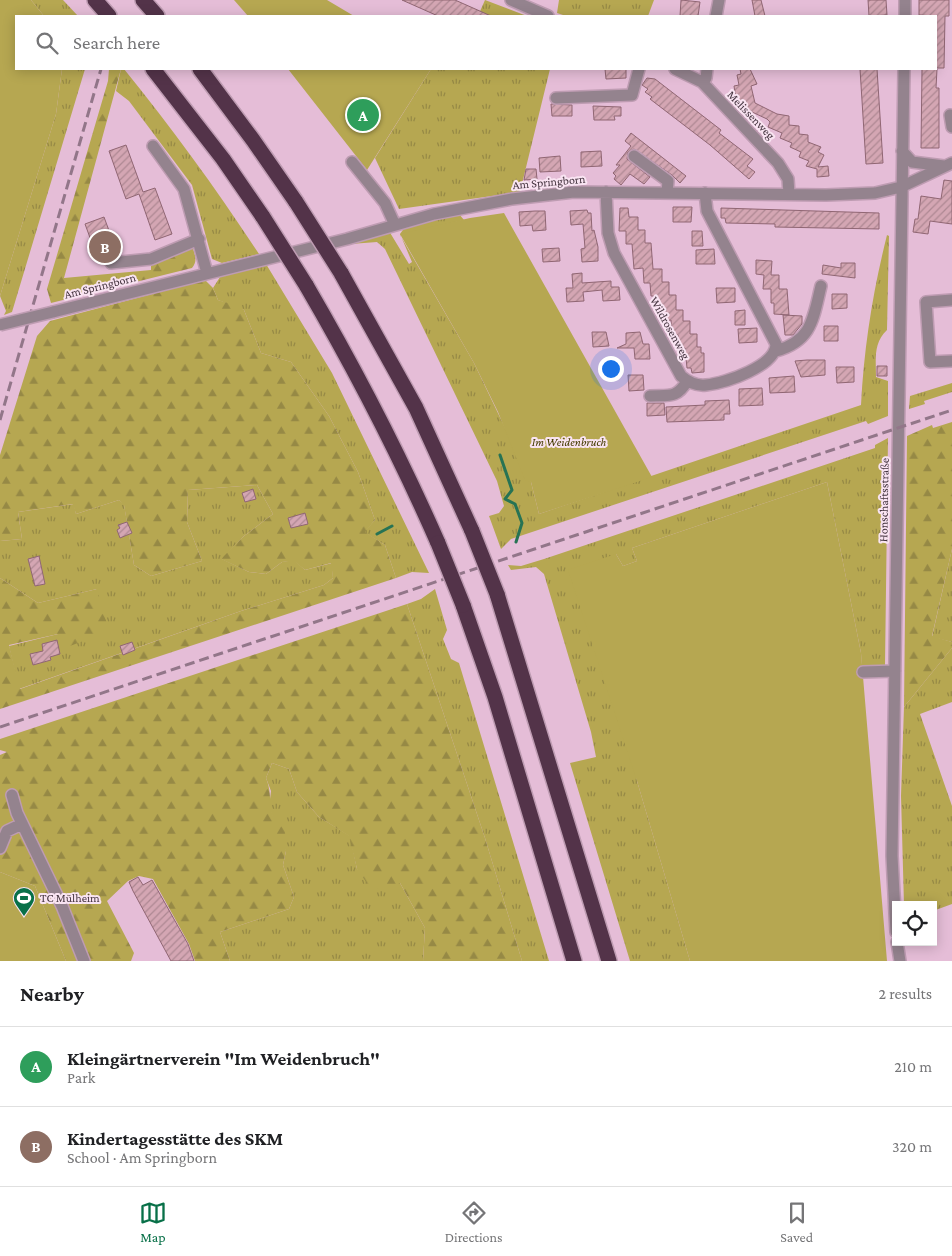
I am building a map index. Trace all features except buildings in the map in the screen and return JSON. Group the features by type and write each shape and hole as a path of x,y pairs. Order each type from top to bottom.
{"highway":[{"path":"95,0 108,15"},
{"path":"143,0 156,15"},
{"path":"154,70 223,159 263,217 348,356 383,423 438,543 463,605 495,697 574,961"},
{"path":"201,70 254,140 296,202 341,273 416,408 472,532 497,594 609,961"}],"street":[{"path":"511,0 546,15"},
{"path":"716,15 719,0"},
{"path":"905,0 905,15"},
{"path":"556,98 632,94 640,70"},
{"name":"Melissenweg","path":"677,70 702,82 778,163 788,179 789,194"},
{"path":"702,82 706,78 707,70"},
{"name":"Honschaftsstraße","path":"894,901 892,874 894,671 904,70"},
{"path":"153,146 184,189 208,273"},
{"path":"902,151 912,162 949,164"},
{"path":"634,156 668,181 667,193"},
{"path":"352,162 385,203 395,224"},
{"name":"Am Springborn","path":"0,325 395,224 512,199 564,192 875,193 901,187 949,164"},
{"name":"Wildrosenweg","path":"606,192 608,233 614,253 660,340 681,376 687,381"},
{"path":"705,193 706,211 772,334 776,351"},
{"path":"110,263 151,259 199,239"},
{"path":"650,396 675,395 681,391 687,381 705,385 713,384 757,369 769,361 776,351 791,347 800,342 814,314 821,286"},
{"path":"952,300 926,302 930,362 952,361"},
{"path":"863,672 894,671"},
{"path":"12,794 22,824 62,906 84,961"},
{"path":"0,848 7,831 22,824"},
{"path":"898,946 900,961"}],"green space":[{"path":"0,0 31,0 43,15 15,15 15,70 62,70 56,114 0,296"},
{"path":"31,0 63,0 77,15 43,15"},
{"path":"234,0 327,0 352,15 247,15"},
{"path":"485,0 524,15 478,15"},
{"path":"559,0 654,0 648,15 563,15 557,13"},
{"path":"62,70 85,70 12,312 4,315 6,311 0,296 56,114"},
{"path":"109,70 121,70 64,278 151,270 151,264 192,246 195,263 192,268 51,303 47,289 108,81"},
{"path":"121,70 125,70 177,137 259,254 222,263 212,259 192,185 129,101 116,91"},
{"path":"289,70 430,70 367,170"},
{"path":"430,70 550,70 520,192 399,209 375,158"},
{"name":"Im Weidenbruch","path":"504,213 652,477 539,514 531,482 525,480 498,412 474,363 400,234 470,218"},
{"path":"459,214 464,220 400,235 405,227"},
{"path":"389,231 409,264 412,262 402,238 474,363 531,482 539,514 861,405 864,361 870,319 887,235 889,236 887,330 877,346 876,377 888,381 888,416 868,424 866,421 511,539 501,549 489,516 499,513 504,506 497,481 385,249 377,242 351,244 349,242"},
{"path":"266,264 332,373 429,573 412,572 396,578 385,545 364,532 375,520 358,472 329,416 291,362 261,353 244,310 218,300 213,288 220,277"},
{"path":"205,280 213,288 218,300 238,306 244,310 261,353 291,362 329,416 358,472 375,520 365,532 385,545 396,578 0,709 0,578 38,603 97,589 109,631 70,646 58,634 9,645 20,689 241,611 324,585 333,578 331,563 305,570 294,561 282,562 266,574 249,572 221,559 244,536 273,514 257,485 188,490 187,522 202,561 151,576 134,565 124,505 119,500 76,514 73,504 18,512 22,539 0,541 0,455 37,336 50,321"},
{"path":"952,383 952,392 924,401 925,404 909,409 910,396"},
{"path":"952,422 952,549 932,636 952,642 952,648 904,707 907,436 932,425 933,428"},
{"path":"888,438 885,665 862,668 861,653 827,482 632,548 637,561 623,566 616,554 637,781 690,961 630,961 570,763 596,757 591,732 544,574 536,567 511,570 508,565 521,566 544,559 875,448 875,445"},
{"path":"827,482 861,653 887,961 690,961 637,781 568,570 616,554 623,566 637,561 632,548"},
{"path":"257,485 273,514 244,536 222,559 249,572 266,574 282,562 294,560 305,570 332,563 333,578 324,585 241,611 19,689 9,646 58,634 97,589 38,603 0,578 0,541 22,539 18,512 74,504 76,514 119,500 124,504 134,565 151,576 202,561 187,522 188,490"},
{"path":"952,549 952,642 932,637"},
{"path":"435,589 447,630 443,639 451,659 459,663 549,961 522,961 485,838 407,604 421,599"},
{"path":"407,604 485,838 522,961 423,961 425,928 400,883 385,891 369,886 357,869 349,836 319,817 297,792 289,769 272,763 266,778 272,812 278,823 285,829 286,851 283,865 294,897 289,909 220,932 230,961 195,961 189,944 153,879 139,876 128,881 107,901 134,953 131,961 66,961 35,886 0,872 0,755 7,752 0,750 0,739"},
{"path":"952,648 952,702 920,714 952,806 952,904 937,910 937,901 904,901 901,796 904,707"},
{"path":"272,763 289,769 297,792 319,817 350,836 357,869 400,883 425,928 423,961 230,961 220,932 289,909 294,897 283,865 286,851 269,807 271,791 266,778"},
{"name":"TC Mülheim","path":"0,872 35,886 66,961 0,961"}],"waterway":[{"path":"500,455 512,490 505,499 515,504 522,523 516,542"},
{"path":"377,534 392,526"}],"railway":[{"path":"0,420 101,70"},
{"path":"0,727 952,410"}],"place":[{"name":"Kleingärtnerverein \"Im Weidenbruch\"","path":"363,115"},
{"name":"Kindertagesstätte des SKM","path":"105,247"},
{"name":"TC Mülheim","path":"24,917"}]}
